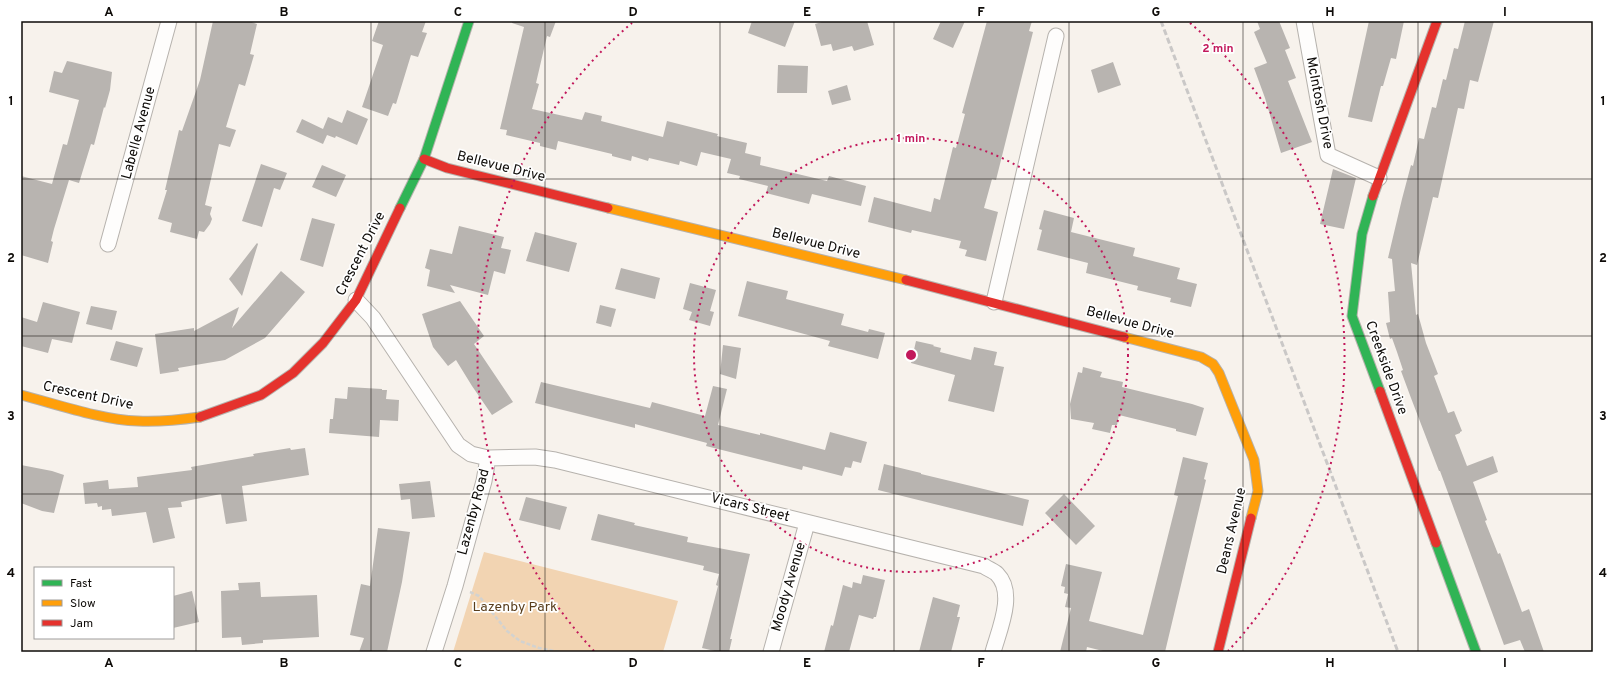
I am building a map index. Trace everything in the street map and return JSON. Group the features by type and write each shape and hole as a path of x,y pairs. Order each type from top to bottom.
{"street":[{"name":"Labelle Avenue","path":"108,244 169,21"},
{"name":"Crescent Drive","path":"21,395 99,415 137,421 176,420 204,416 261,395 293,373 323,342 356,300 424,159 469,21"},
{"name":"McIntosh Drive","path":"1304,21 1328,155 1379,178"},
{"name":"Creekside Drive","path":"1437,21 1379,178 1362,234 1352,316 1476,652"},
{"path":"994,302 1056,36"},
{"name":"Bellevue Drive","path":"424,159 448,168 994,302 1201,356"},
{"name":"Lazenby Road","path":"356,300 373,318 458,446 471,454 488,458 484,481 455,586 434,652"},
{"name":"Deans Avenue","path":"1201,356 1213,364 1219,373 1254,460 1258,491 1218,652"},
{"name":"Vicars Street","path":"488,458 535,457 554,460 984,566 996,574 1004,583 1006,593 1006,603 993,652"},
{"name":"Moody Avenue","path":"771,652 808,522"}],"path":[{"path":"455,586 479,596 506,631 520,641 539,648 559,652"}],"green space":[{"name":"Lazenby Park","path":"484,552 678,601 663,652 453,652"}],"building":[{"path":"213,21 249,21 257,24 250,54 254,55 245,86 239,84 226,127 236,130 230,147 219,144 205,205 212,207 210,214 212,219 204,232 199,231 197,239 170,232 172,223 158,219 167,190 165,190 179,130 182,131 200,80"},
{"path":"379,21 426,21 422,32 427,33 418,57 411,55 396,104 393,103 388,116 362,107 383,45 372,41"},
{"path":"512,21 556,21 550,37 547,36 536,83 539,84 532,109 582,120 585,112 602,116 601,121 663,137 667,121 718,134 717,136 747,143 745,153 761,157 760,165 827,181 829,176 866,186 861,206 812,194 809,204 766,193 768,186 739,179 740,176 727,173 731,159 701,152 697,166 680,161 679,165 649,158 648,161 632,156 631,161 612,156 612,154 558,141 556,150 540,146 540,143 506,135 507,130 500,129 524,27 512,23"},
{"path":"752,21 795,21 785,47 748,33"},
{"path":"825,21 867,21 874,45 854,51 852,46 833,51 831,44 821,46 815,24"},
{"path":"941,21 965,21 953,48 933,39"},
{"path":"987,21 1032,21 1029,31 1033,32 996,180 992,179 984,208 998,212 986,261 965,256 967,250 959,248 961,241 912,230 911,233 868,222 874,197 931,212 934,198 940,200 953,147 956,148 965,114 962,113"},
{"path":"1257,21 1279,21 1290,48 1285,50 1296,78 1288,81 1312,142 1281,153 1265,98 1254,68 1267,63 1254,32 1260,29"},
{"path":"1369,21 1404,21 1396,59 1391,58 1383,86 1381,86 1372,122 1348,117"},
{"path":"1465,21 1494,21 1478,82 1470,80 1464,109 1458,108 1438,198 1433,197 1417,265 1411,263 1416,315 1418,314 1426,343 1438,374 1434,376 1448,413 1454,411 1462,431 1455,435 1467,466 1493,456 1498,472 1473,482 1487,520 1485,521 1498,554 1500,553 1522,612 1529,609 1544,652 1525,652 1520,640 1504,645 1440,471 1401,371 1403,370 1392,338 1390,339 1386,323 1390,322 1388,292 1395,291 1392,259 1388,258 1402,199 1411,165 1413,166 1419,138 1424,139 1432,107 1436,108 1443,79 1446,80 1454,48 1458,49"},
{"path":"67,61 112,72 110,90 94,145 91,144 79,183 69,180 54,229 51,241 53,242 48,263 21,255 21,176 52,184 63,144 67,145 79,100 49,92 54,71 62,73"},
{"path":"1113,62 1121,85 1098,93 1091,70"},
{"path":"778,65 808,66 807,93 777,93"},
{"path":"847,85 851,100 832,105 828,91"},
{"path":"347,110 368,119 357,145 336,136 335,138 327,135 323,144 296,132 302,119 323,129 328,117 342,123"},
{"path":"261,164 287,173 280,190 274,188 262,227 242,221"},
{"path":"322,165 346,175 336,197 312,187"},
{"path":"1333,169 1356,178 1344,229 1320,224"},
{"path":"1044,210 1074,218 1071,232 1135,248 1133,256 1180,268 1177,279 1197,284 1191,307 1170,302 1171,298 1137,290 1138,286 1086,273 1088,263 1037,250 1042,230 1039,229"},
{"path":"312,218 335,224 323,267 300,260"},
{"path":"459,226 504,237 501,248 511,250 505,274 494,271 488,295 450,285 455,293 427,286 430,270 425,268 430,249 452,254"},
{"path":"535,232 577,243 569,272 526,261"},
{"path":"257,243 258,244 242,296 229,279"},
{"path":"621,268 660,278 655,299 615,289"},
{"path":"281,271 305,292 265,338 225,360 178,368 179,371 160,374 155,334 194,328 194,331 239,307 232,328"},
{"path":"747,281 788,291 786,299 844,314 841,325 868,332 869,329 885,333 878,359 828,346 830,341 738,316"},
{"path":"690,283 716,290 710,311 714,312 710,326 689,320 692,312 683,309"},
{"path":"460,301 484,336 474,344 513,402 492,415 456,360 448,366 433,347 422,314"},
{"path":"43,302 80,312 72,343 52,339 48,353 21,346 21,317 37,322"},
{"path":"600,305 616,309 611,327 596,323"},
{"path":"91,306 117,311 112,330 86,324"},
{"path":"116,341 143,348 137,367 110,360"},
{"path":"916,341 941,348 940,352 971,360 974,347 997,352 994,365 1004,367 994,412 948,401 955,375 911,363"},
{"path":"723,345 741,348 736,379 720,374"},
{"path":"1083,367 1102,372 1100,377 1123,382 1122,387 1204,408 1196,436 1176,431 1176,429 1119,415 1117,425 1112,425 1110,433 1092,429 1094,423 1071,419 1070,404 1078,372 1082,373"},
{"path":"541,382 650,408 652,402 705,416 713,386 727,389 718,425 760,435 760,433 825,450 830,432 867,442 861,463 853,461 851,468 845,467 842,476 803,466 802,470 706,446 707,443 635,424 635,428 535,403"},
{"path":"348,387 387,390 386,399 399,400 398,421 380,420 379,437 329,433 330,419 333,419 335,398 347,399"},
{"path":"290,448 291,450 305,448 309,475 242,486 247,521 226,524 221,494 181,502 182,507 168,508 175,538 153,543 146,512 112,516 111,509 102,510 102,506 98,507 97,503 85,504 83,483 108,480 109,489 138,487 137,477 192,470 191,467"},
{"path":"1183,457 1208,463 1204,479 1206,480 1165,652 1107,652 1087,647 1086,652 1060,652 1071,608 1065,607 1068,594 1064,593 1065,587 1061,586 1066,564 1102,572 1089,621 1143,635 1178,496 1174,495"},
{"path":"884,464 1029,500 1023,526 878,490"},
{"path":"21,465 64,475 54,513 42,511 21,503"},
{"path":"430,481 435,517 412,519 410,499 401,500 399,484"},
{"path":"1064,494 1095,526 1076,545 1045,513"},
{"path":"526,497 567,507 560,530 519,520"},
{"path":"598,514 635,523 634,525 688,537 687,542 750,554 730,639 732,639 729,652 719,652 702,648 718,586 716,585 719,574 703,570 704,566 591,540"},
{"path":"378,528 410,532 402,582 387,652 359,652 364,638 350,635 361,584 370,586"},
{"path":"863,575 885,580 876,617 873,619 859,615 849,652 824,652 831,625 833,626 843,585 852,588 853,582 861,584"},
{"path":"260,582 261,597 317,595 319,637 263,640 263,643 242,645 241,637 222,638 221,591 239,590 238,583"},
{"path":"192,591 199,622 174,628 174,596"},
{"path":"933,597 960,605 957,617 960,617 951,652 919,652"}],"railway":[{"path":"1161,21 1398,652"}],"traffic: fast":[{"path":"400,208 424,159 469,21"},
{"path":"1373,196 1362,234 1352,316 1380,391"},
{"path":"1436,543 1476,652"}],"traffic: slow":[{"path":"608,208 906,280"},
{"path":"1124,337 1201,357 1213,364 1219,373 1254,460 1258,491 1251,518"},
{"path":"21,395 94,415 124,420 161,421 200,417"}],"traffic: jam":[{"path":"1373,196 1437,21"},
{"path":"424,159 447,168 608,208"},
{"path":"200,417 261,395 293,373 323,343 356,300 400,208"},
{"path":"906,280 1124,337"},
{"path":"1380,391 1436,543"},
{"path":"1218,652 1251,518"}]}
